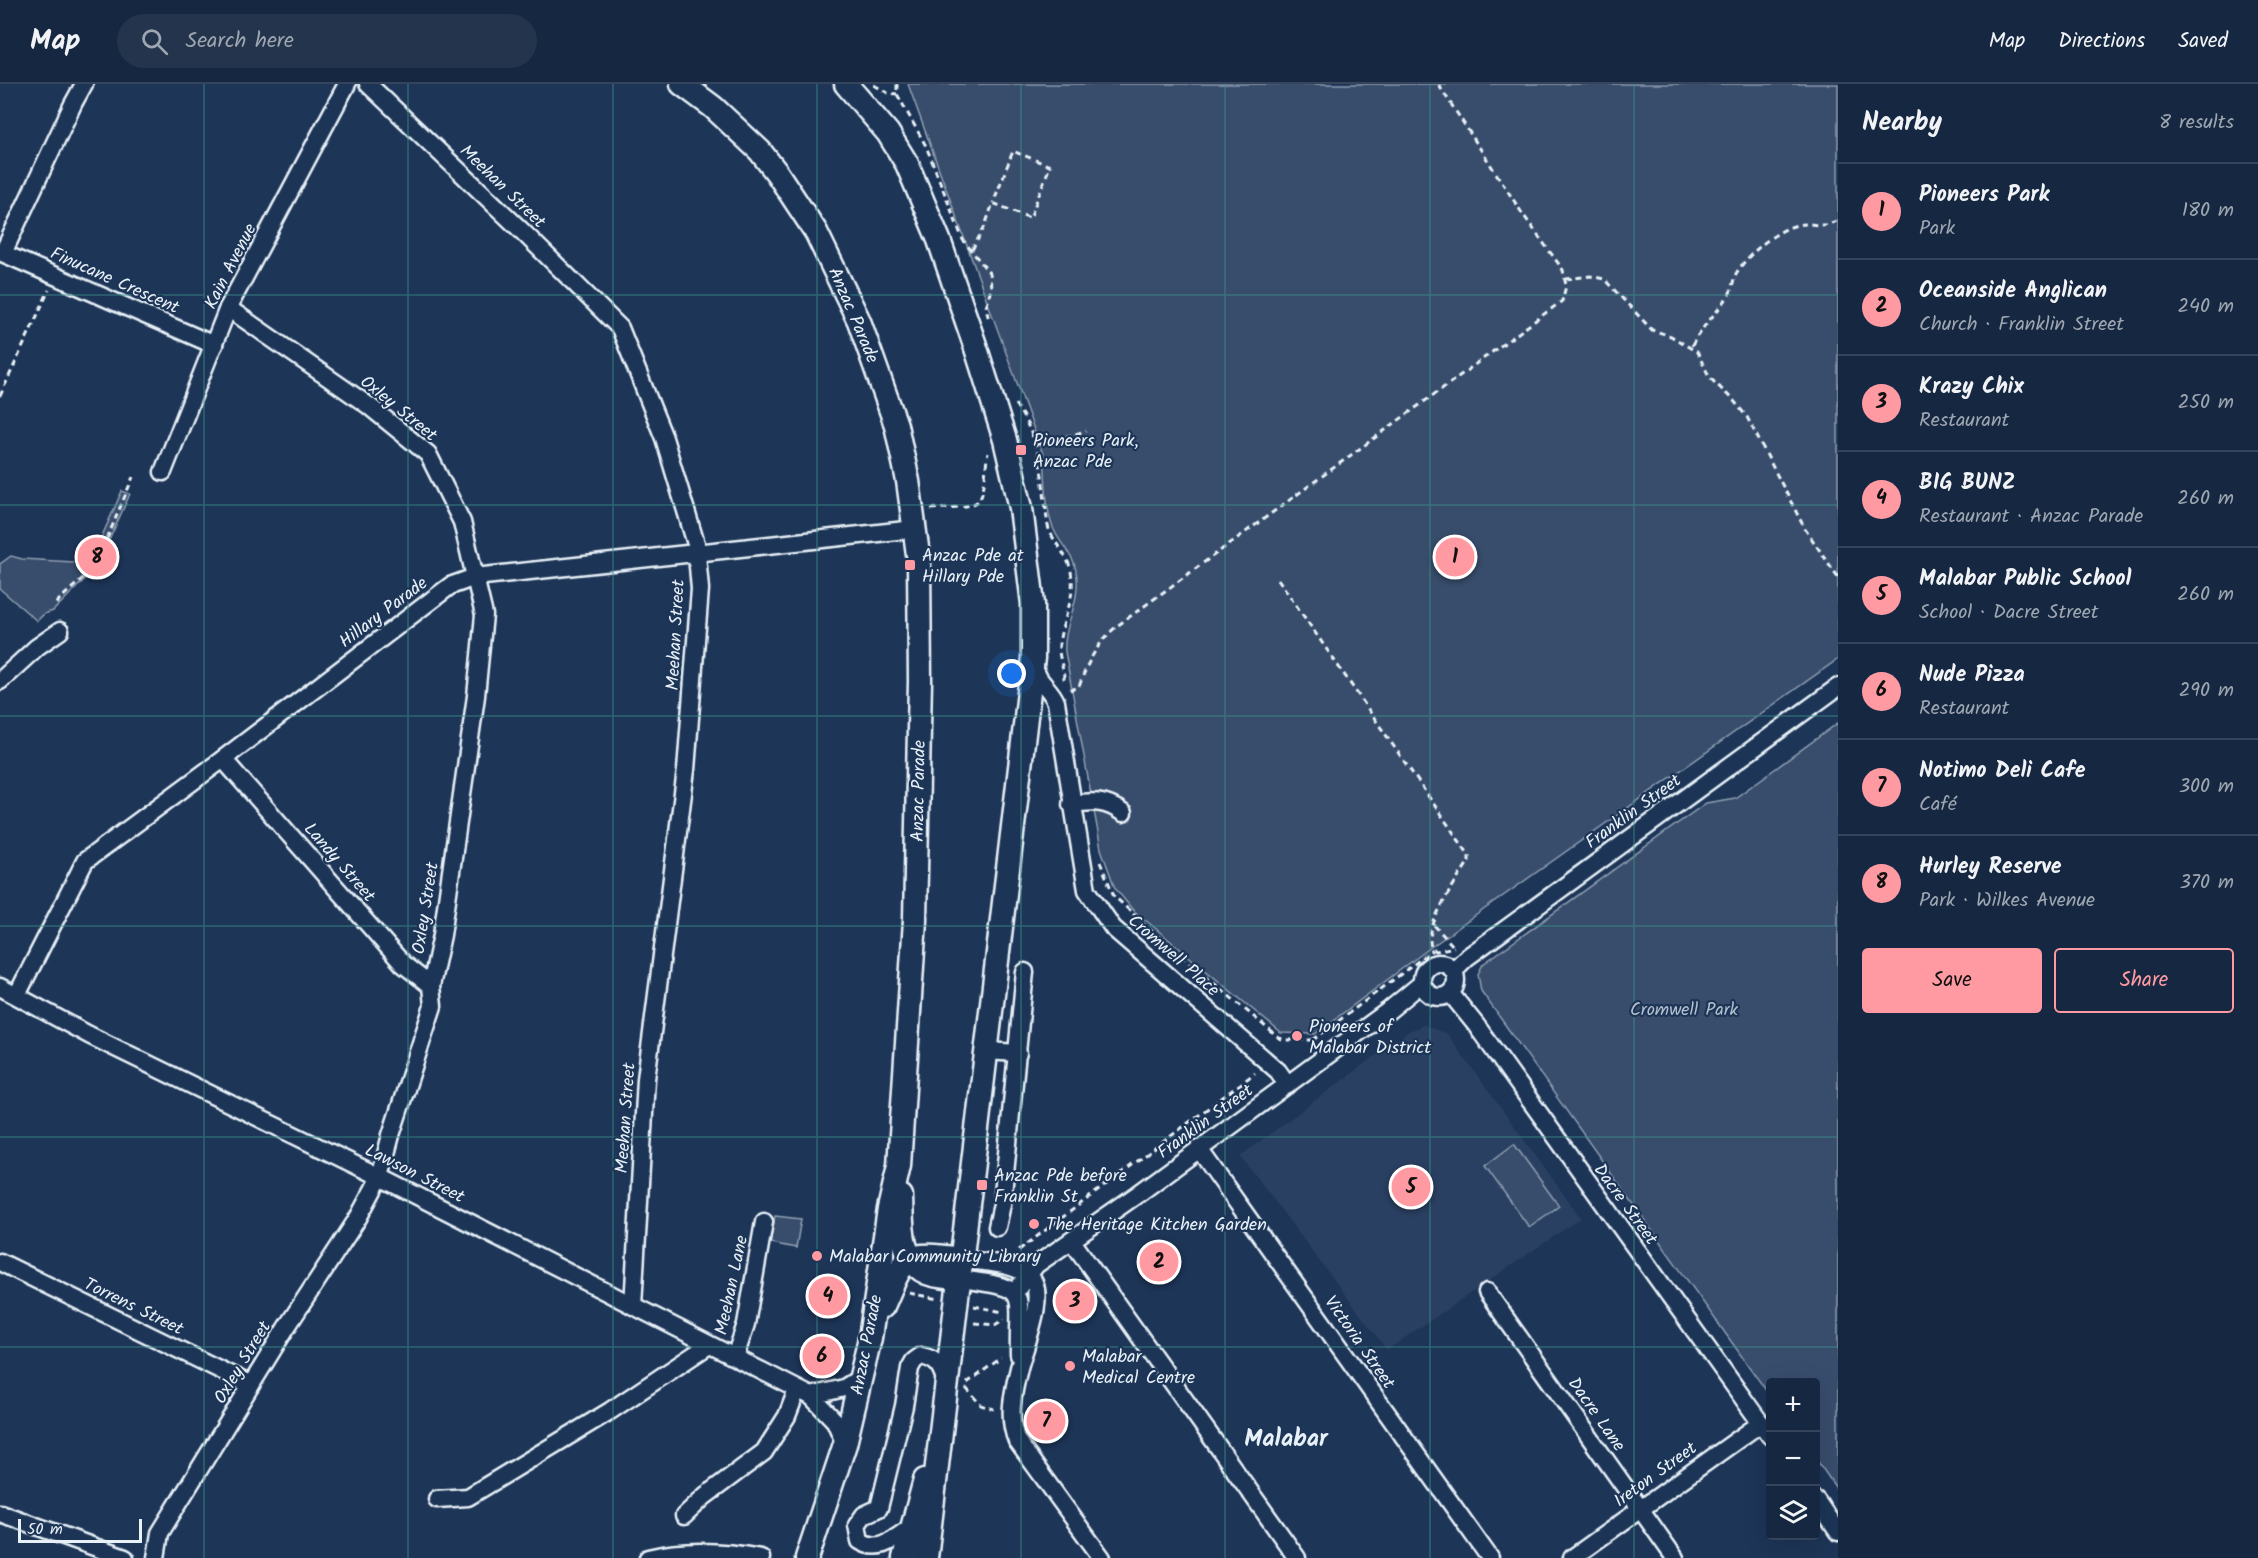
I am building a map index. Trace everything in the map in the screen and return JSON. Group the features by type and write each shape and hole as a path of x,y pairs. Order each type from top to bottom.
{"main road":[{"name":"Anzac Parade","path":"682,84 714,107 760,151 816,232 859,321 892,415 919,520 921,600 915,920 899,1166 889,1209 870,1338 845,1444 807,1558"},
{"path":"846,84 888,133 907,164 950,273 1005,441 1021,508 1033,604 1033,658 961,1269 956,1384 910,1528 904,1558"},
{"path":"899,1166 903,1231 911,1258"},
{"path":"870,1338 897,1273 903,1264 911,1258 931,1256 961,1269"},
{"path":"926,1558 943,1424"}],"street":[{"path":"2,252 84,84"},
{"name":"Kain Avenue","path":"163,472 228,308 347,84"},
{"name":"Meehan Street","path":"368,84 620,328 664,438 696,552 700,589 686,770 646,1079 633,1306"},
{"name":"Finucane Crescent","path":"2,252 214,345"},
{"name":"Oxley Street","path":"156,1558 160,1533 358,1218 380,1177 391,1135 433,1006 431,986 442,935 476,696 484,615 462,522 428,454 369,406 228,308"},
{"name":"Hillary Parade","path":"17,995 86,861 450,586 475,577 696,552 919,520"},
{"path":"0,681 37,647 60,631"},
{"name":"Cromwell Place","path":"1033,658 1038,679 1056,702 1087,890 1113,928 1278,1071 1288,1085"},
{"name":"Franklin Street","path":"1016,1292 1036,1265 1072,1242 1389,1011 1422,983 1423,973 1430,965 1458,958 1838,687"},
{"name":"Landy Street","path":"223,759 403,964 431,986"},
{"path":"1071,804 1095,801 1106,803 1123,813"},
{"path":"1422,983 1427,992 1436,998 1451,994 1457,982 1458,958"},
{"path":"997,1227 1002,1204 1025,972"},
{"name":"Lawson Street","path":"0,987 89,1035 380,1177 804,1393 835,1421 845,1444"},
{"name":"Dacre Street","path":"1451,994 1766,1430"},
{"path":"986,1051 1018,1053"},
{"name":"Victoria Street","path":"1199,1149 1490,1558"},
{"name":"Meehan Lane","path":"735,1356 746,1324 764,1222"},
{"path":"1072,1242 1297,1558"},
{"name":"Torrens Street","path":"0,1262 251,1385"},
{"path":"961,1269 1002,1266 1028,1275 1035,1283 1037,1293 1031,1330 1019,1368 1011,1416 1017,1441 1102,1558"},
{"path":"961,1269 1016,1292 1020,1300 1019,1368"},
{"name":"Dacre Lane","path":"1487,1292 1675,1558"},
{"path":"437,1499 468,1497 610,1411 709,1345"},
{"path":"910,1528 886,1544 858,1549 857,1525 864,1515 879,1508 904,1406 909,1368 921,1356 936,1361 956,1384"},
{"path":"684,1516 705,1496 764,1452 804,1393 844,1388 860,1378"},
{"name":"Ireton Street","path":"1572,1558 1640,1508 1766,1430"},
{"path":"1820,1507 1838,1532"},
{"path":"0,1513 125,1558"},
{"path":"648,1558 681,1552 761,1558"}],"path":[{"path":"872,84 888,93 897,94"},
{"path":"897,84 897,94 919,130 962,237 990,276 991,289 986,307 992,329"},
{"path":"1070,690 1079,687 1095,649 1117,626 1558,305 1565,295 1566,279 1562,268 1522,213 1438,84"},
{"path":"972,250 985,226 993,203 1013,151 1050,166 1030,218 993,203"},
{"path":"1692,347 1701,330 1729,296 1736,273 1756,249 1767,240 1798,225 1827,226 1838,220"},
{"path":"0,396 55,275"},
{"path":"1566,279 1590,276 1604,279 1652,330 1671,336 1692,347 1698,353 1711,380 1734,401 1747,417 1805,529 1838,577"},
{"path":"1013,401 1029,426 1042,464 1050,534 1069,563 1072,576 1070,609 1059,644 1065,682 1070,690 1072,701"},
{"path":"1035,446 1086,431"},
{"path":"919,520 972,505 978,501 982,492 987,454 991,446 1005,441"},
{"path":"57,604 95,567 133,477"},
{"path":"1278,579 1469,855 1469,861 1446,898 1429,937 1433,950"},
{"path":"1058,690 1065,682"},
{"path":"1098,856 1114,896 1147,927 1279,1038 1286,1040 1313,1040 1433,950"},
{"path":"1434,925 1458,958"},
{"path":"1433,950 1458,958"},
{"path":"1313,1040 1326,1056"},
{"path":"1019,1250 1269,1063"},
{"path":"908,1293 946,1301"},
{"path":"973,1306 1007,1315 995,1325 972,1323 973,1306"},
{"path":"956,1384 971,1381 1001,1358"},
{"path":"956,1384 966,1373"},
{"path":"956,1384 966,1389 981,1405 994,1408"}],"shaded area":[{"path":"1424,1025 1447,1034 1581,1218 1387,1350 1240,1156 1409,1031"}],"green space":[{"path":"908,84 1838,84 1838,659 1431,947 1315,1034 1281,1033 1132,909 1115,888 1101,849 1065,652 1066,634 1077,589 1076,571 1072,558 1051,522 1047,504 1044,457"},
{"path":"122,491 130,494 97,567 53,611 44,614 37,621 0,589 0,564 11,556 22,559 90,563"},
{"name":"Cromwell Park","path":"1838,723 1838,1491 1820,1465 1820,1378 1766,1378 1766,1390 1481,991 1478,974 1483,964 1706,803 1735,798"},
{"path":"1514,1144 1559,1206 1529,1227 1485,1166"},
{"path":"775,1216 801,1219 796,1248 770,1243"}],"place":[{"name":"Pioneers Park, Anzac Pde","path":"1021,450"},
{"name":"Hurley Reserve","path":"97,557"},
{"name":"Pioneers Park","path":"1455,557"},
{"name":"Anzac Pde at Hillary Pde","path":"910,565"},
{"name":"Pioneers of Malabar District","path":"1297,1036"},
{"name":"Anzac Pde before Franklin St","path":"982,1185"},
{"name":"Malabar Public School","path":"1411,1187"},
{"name":"The Heritage Kitchen Garden","path":"1034,1224"},
{"name":"Malabar Community Library","path":"817,1256"},
{"name":"Oceanside Anglican","path":"1159,1262"},
{"name":"BIG BUNZ","path":"828,1296"},
{"name":"Krazy Chix","path":"1075,1301"},
{"name":"Nude Pizza","path":"822,1356"},
{"name":"Malabar Medical Centre","path":"1070,1366"},
{"name":"Notimo Deli Cafe","path":"1046,1421"}],"district":[{"name":"Malabar","path":"1286,1438"}]}
